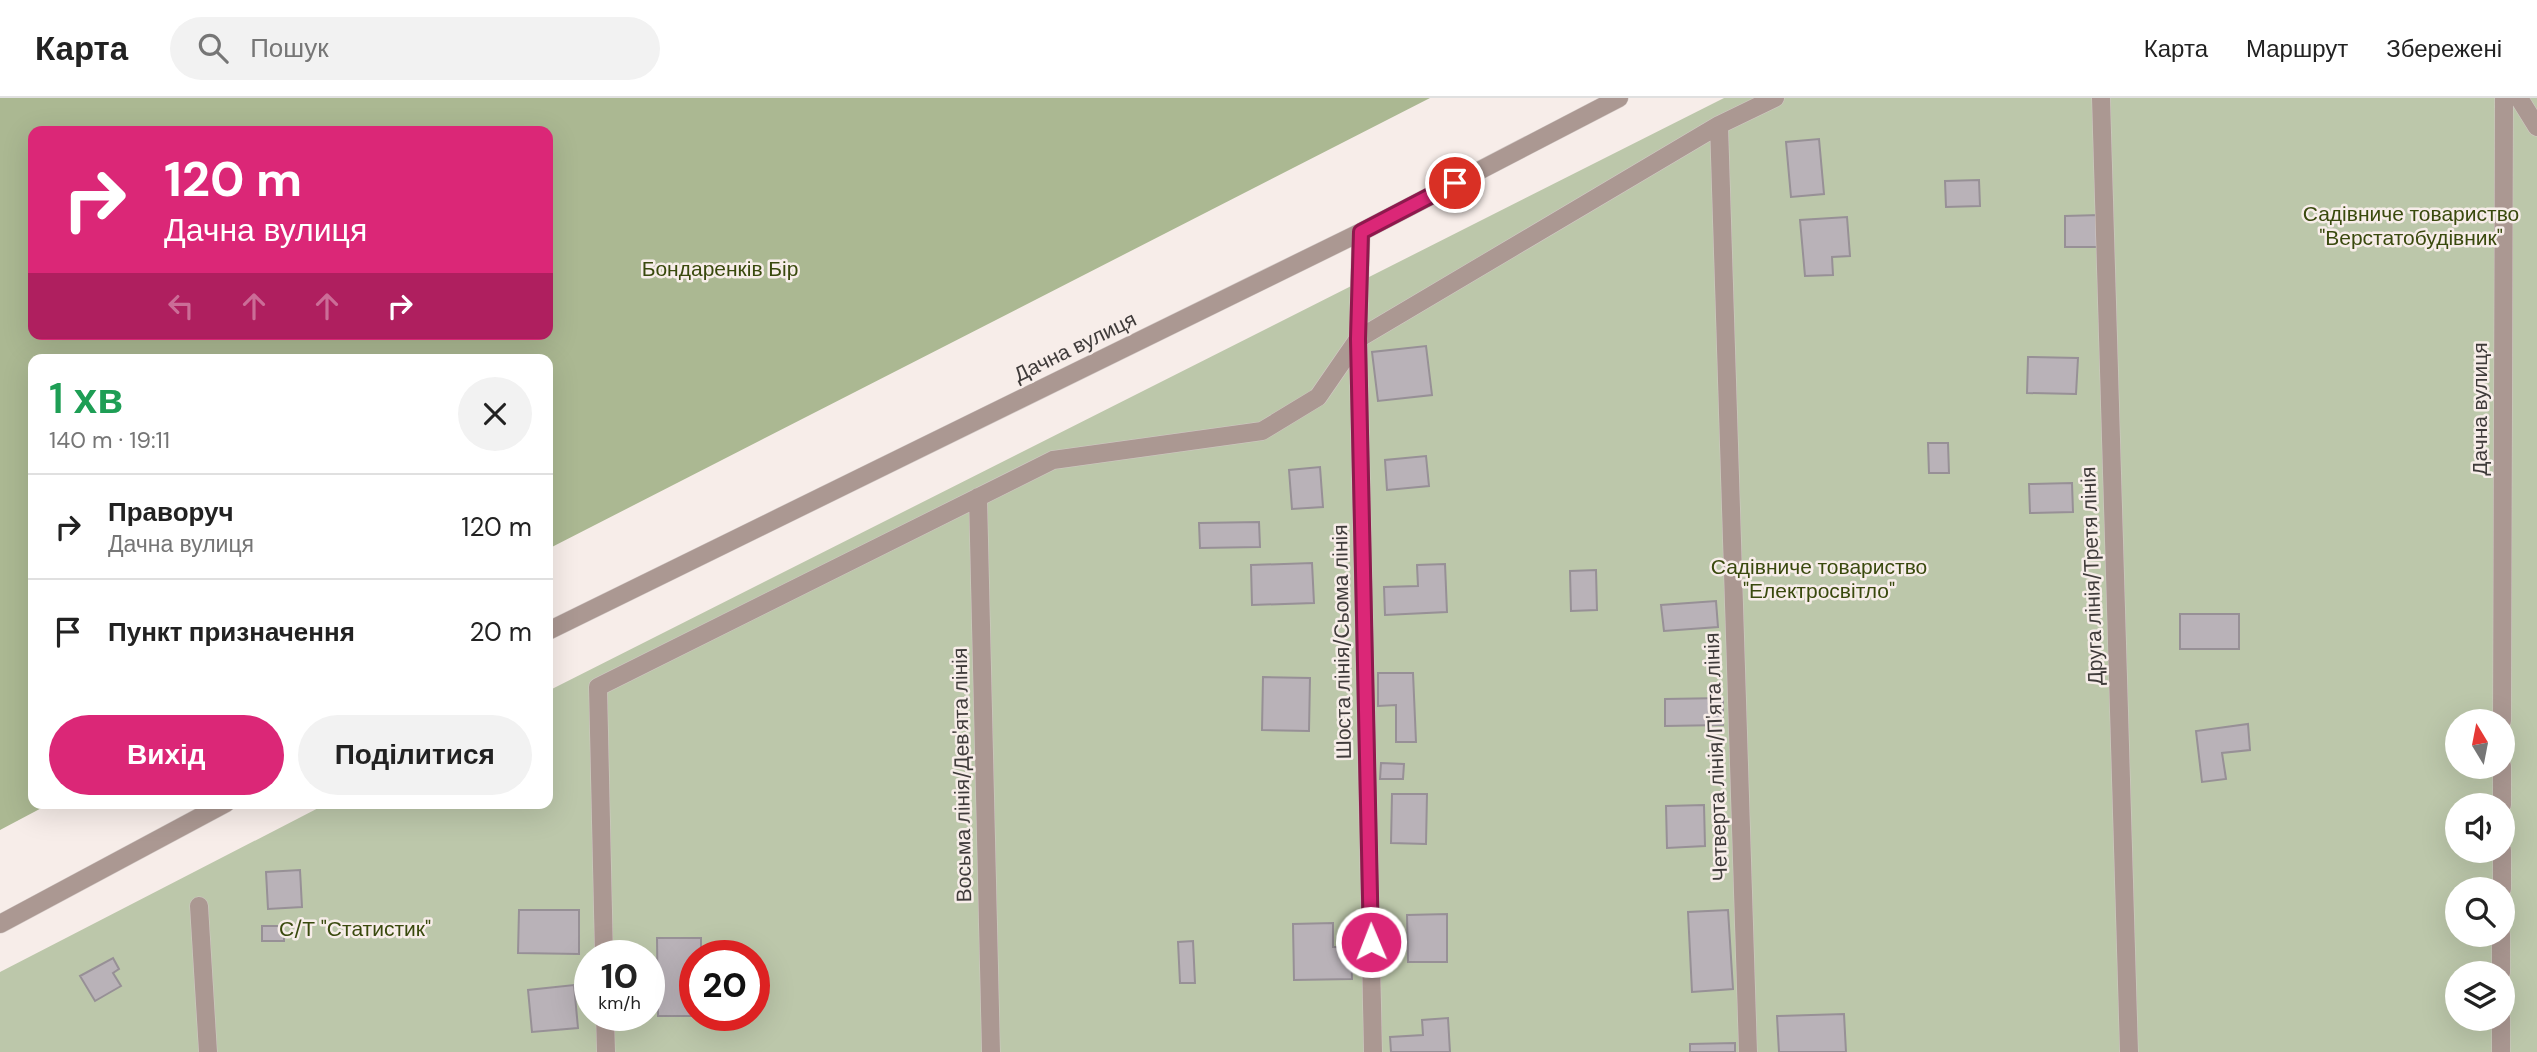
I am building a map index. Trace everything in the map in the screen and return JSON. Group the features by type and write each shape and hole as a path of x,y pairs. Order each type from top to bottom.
{"street":[{"name":"Дачна вулиця","path":"553,629 1361,232 1619,98"},
{"path":"604,940 598,687 1053,460 1262,431 1318,397 1358,339 1719,125 1774,98"},
{"name":"Друга лінія/Третя лінія","path":"2101,98 2129,1052"},
{"name":"Дачна вулиця","path":"2502,709 2504,98"},
{"path":"2519,98 2537,127"},
{"name":"Четверта лінія/П'ята лінія","path":"1719,125 1748,1052"},
{"name":"Шоста лінія/Сьома лінія","path":"1361,232 1358,339 1373,1052"},
{"name":"Восьма лінія/Дев'ята лінія","path":"978,497 991,1052"},
{"path":"0,924 215,809"},
{"path":"200,906 208,1052"},
{"path":"606,1031 606,1052"},
{"path":"2501,1031 2501,1052"}],"green space":[{"name":"Бондаренків Бір","path":"0,98 1430,98 553,546 553,354 28,354 28,809 40,809 0,830"},
{"name":"Садівниче товариство \"Електросвітло\"","path":"1724,98 2537,98 2537,1052 0,1052 0,972 316,809 553,809 553,688"}],"building":[{"path":"1819,139 1824,194 1791,197 1786,142"},
{"path":"1979,180 1980,206 1946,207 1945,181"},
{"path":"2099,215 2099,247 2065,247 2065,216"},
{"path":"1847,217 1850,256 1832,257 1833,275 1805,276 1800,220"},
{"path":"1426,346 1432,395 1378,401 1372,352"},
{"path":"2028,357 2078,358 2076,394 2027,393"},
{"path":"1928,443 1948,443 1949,473 1929,473"},
{"path":"1426,456 1429,486 1387,490 1385,460"},
{"path":"1320,467 1323,507 1292,509 1289,470"},
{"path":"2072,483 2073,512 2030,513 2029,484"},
{"path":"1259,522 1260,547 1200,548 1199,523"},
{"path":"1312,563 1314,603 1252,605 1251,565"},
{"path":"1445,564 1447,612 1385,615 1384,587 1418,586 1417,565"},
{"path":"1596,570 1597,610 1571,611 1570,571"},
{"path":"1716,601 1718,627 1664,631 1661,605"},
{"path":"2180,614 2239,614 2239,649 2180,649"},
{"path":"1378,673 1413,673 1416,742 1396,742 1396,705 1378,706"},
{"path":"1263,677 1310,678 1309,731 1262,730"},
{"path":"1723,698 1723,725 1665,726 1665,699"},
{"path":"2248,724 2250,750 2222,753 2226,779 2202,782 2196,731"},
{"path":"1381,763 1404,764 1403,779 1380,779"},
{"path":"1392,794 1427,794 1426,844 1391,843"},
{"path":"1704,805 1705,846 1667,848 1666,806"},
{"path":"300,870 302,907 268,909 266,872"},
{"path":"519,910 579,910 579,940 574,940 574,954 518,953"},
{"path":"1728,910 1733,989 1692,992 1688,912"},
{"path":"1447,914 1447,962 1408,962 1407,915"},
{"path":"1333,923 1333,947 1351,947 1352,979 1294,980 1293,924"},
{"path":"262,926 284,926 284,941 262,941"},
{"path":"701,938 679,940 679,1016 665,1016 665,940 657,940"},
{"path":"1193,941 1195,983 1180,983 1178,942"},
{"path":"113,958 119,969 113,973 121,986 95,1001 80,976"},
{"path":"574,985 574,1028 532,1032 528,990"},
{"path":"1844,1014 1846,1052 1779,1052 1777,1016"},
{"path":"1448,1018 1450,1052 1391,1052 1390,1037 1423,1035 1422,1020"},
{"path":"1735,1043 1735,1052 1690,1052 1690,1044"}],"route":[{"path":"1371,942 1358,339 1361,232 1455,183"}],"park label":[{"name":"Садівниче товариство \"Верстатобудівник\"","path":"2411,226"},
{"name":"С/Т \"Статистик\"","path":"355,929"}]}
